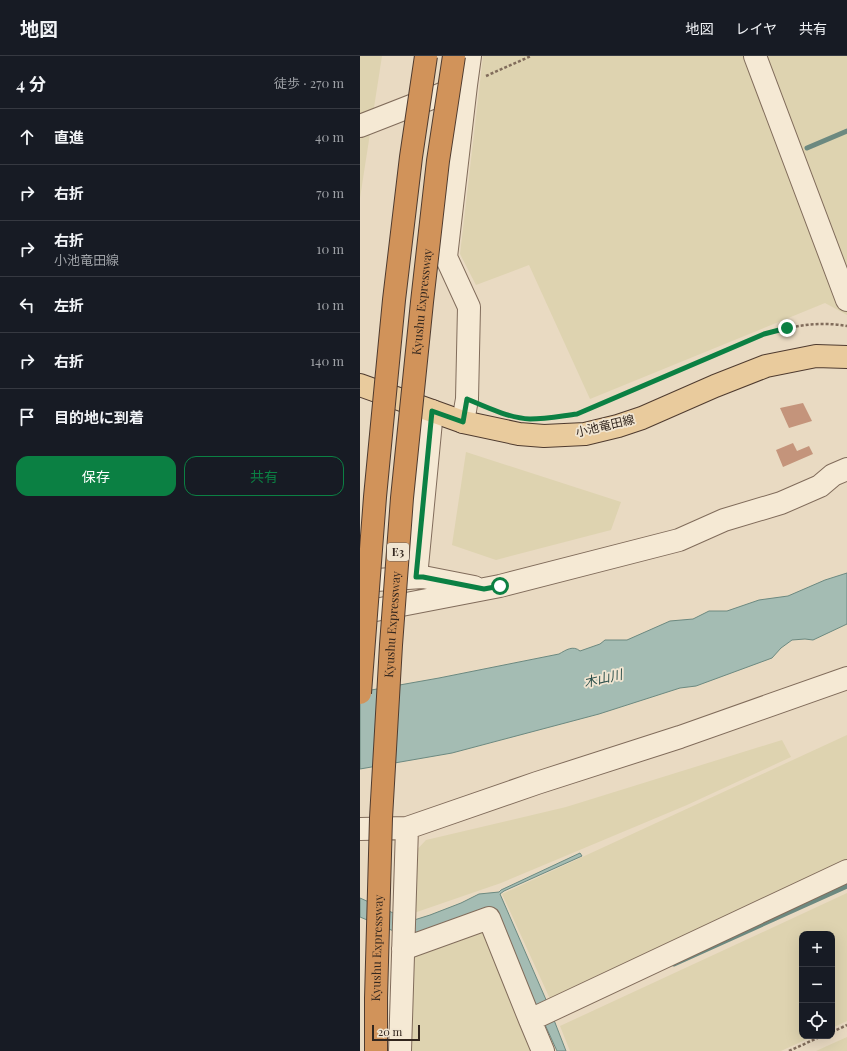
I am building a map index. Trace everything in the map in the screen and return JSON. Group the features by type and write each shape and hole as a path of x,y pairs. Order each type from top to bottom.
{"highway":[{"name":"E3","path":"360,693 375,497 394,300 411,157 426,56"},
{"name":"Kyushu Expressway","path":"376,1051 380,818 402,498 422,294 438,161 454,56"}],"main road":[{"name":"小池竜田線","path":"360,385 463,422 519,434 544,436 584,434 618,426 642,418 715,386 766,366 816,356 847,357"}],"street":[{"path":"463,422 467,399 469,307 446,257 470,56"},
{"path":"754,56 847,300"},
{"path":"360,126 466,85"},
{"path":"416,577 432,411"},
{"path":"360,613 515,582 679,540 724,520 781,504 820,486 833,475 847,469"},
{"path":"367,582 423,577 484,589"},
{"path":"360,829 407,828 545,780 680,737 847,678"},
{"path":"400,1051 407,828"},
{"path":"530,1020 847,871"},
{"path":"403,949 489,918 543,1051"}],"path":[{"path":"466,85 531,56"},
{"path":"571,415 577,414 764,334 787,328 819,324 847,326"},
{"path":"835,1031 847,1025"},
{"path":"789,1051 815,1039"}],"shaded area":[{"path":"360,56 382,56 360,198"},
{"path":"483,56 847,56 847,315 825,303 590,399 529,265 476,285 460,254"},
{"path":"466,452 621,502 611,530 496,560 452,545"},
{"path":"847,735 847,868 551,1001 502,894"},
{"path":"782,740 791,757 687,805 501,883 411,914 412,855 426,840 566,807"},
{"path":"847,893 847,1021 835,1027 835,931 799,931 799,1039 807,1039 781,1051 570,1051 560,1026"},
{"path":"485,927 540,1051 410,1051 410,954"},
{"path":"847,1037 847,1051 816,1051"}],"water":[{"name":"木山川","path":"847,573 847,624 813,640 792,640 781,648 772,658 696,686 680,688 599,714 452,753 360,769 360,692 559,654 572,648 580,651 600,644 605,640 627,640 670,621 693,619 709,611 727,611 759,600 788,596 825,580"},
{"path":"580,853 582,856 500,894 547,1002 566,1051 557,1051 542,1018 531,1011 491,912 408,937 360,917 360,898 411,921 461,903 479,894 499,892"}],"building":[{"path":"803,403 812,421 789,428 780,408"},
{"path":"793,443 797,451 809,446 813,454 783,467 776,450"}],"waterway":[{"path":"807,148 847,131"},
{"path":"674,964 847,886"}],"route":[{"path":"500,586 484,589 423,577 416,577 432,411 463,422 467,399 502,413 528,419 552,418 577,414 644,384 764,334 787,328"}]}
